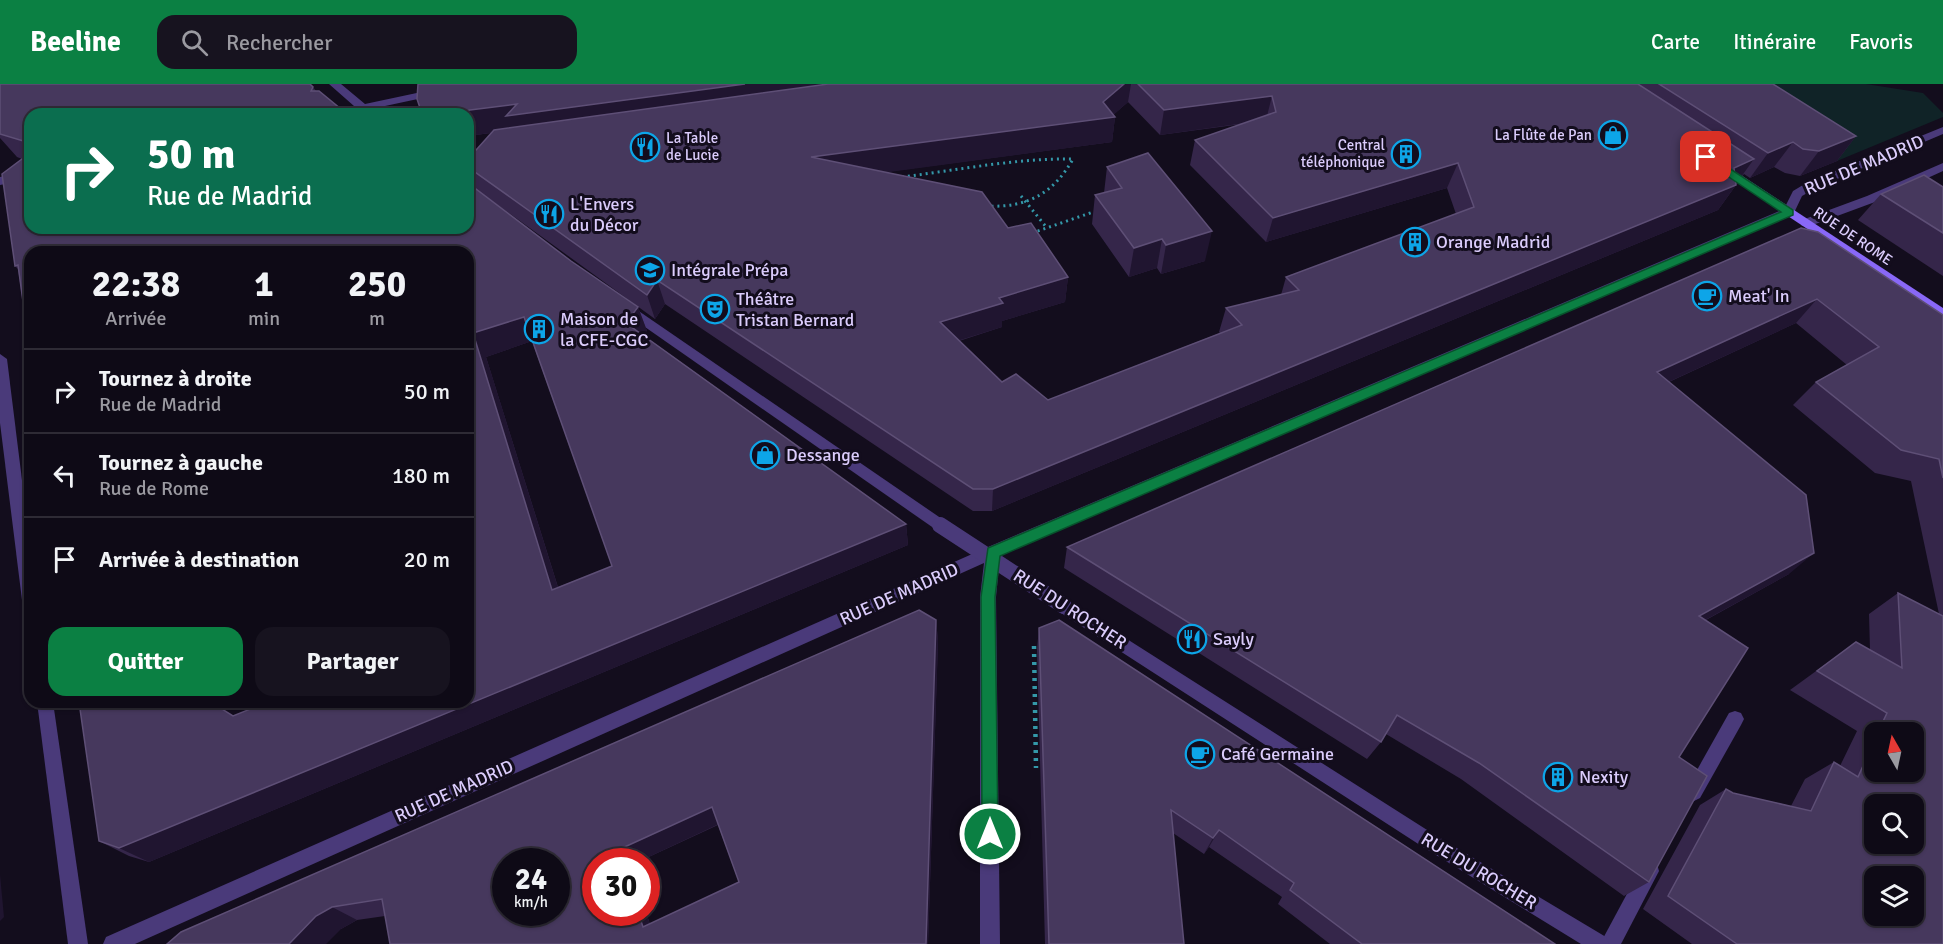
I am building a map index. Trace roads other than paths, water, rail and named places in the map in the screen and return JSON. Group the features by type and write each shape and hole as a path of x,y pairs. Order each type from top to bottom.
{"main road":[{"name":"RUE DE ROME","path":"1712,160 1943,314"}],"street":[{"path":"334,84 363,108"},
{"path":"379,108 474,84"},
{"name":"RUE DE MADRID","path":"112,944 993,552 1789,212 1797,194 1812,185 1943,130"},
{"name":"RUE DE MADRID","path":"1806,224 1871,199 1943,166"},
{"path":"0,181 24,176"},
{"name":"RUE DU ROCHER","path":"616,300 940,525 1429,841 1599,944"},
{"path":"0,359 24,557"},
{"path":"990,944 988,597 993,552"},
{"path":"46,708 78,944"},
{"path":"1684,810 1735,718"},
{"path":"1610,944 1661,851"}],"place":[{"name":"La Flûte de Pan","path":"1613,135"},
{"name":"La Table de Lucie","path":"645,147"},
{"name":"Central téléphonique","path":"1406,154"},
{"name":"L'Envers du Décor","path":"549,214"},
{"name":"Orange Madrid","path":"1415,242"},
{"name":"Intégrale Prépa","path":"650,270"},
{"name":"Meat' In","path":"1707,296"},
{"name":"Théâtre Tristan Bernard","path":"715,309"},
{"name":"Maison de la CFE-CGC","path":"539,329"},
{"name":"Dessange","path":"765,455"},
{"name":"Sayly","path":"1192,639"},
{"name":"Café Germaine","path":"1200,754"},
{"name":"Nexity","path":"1558,777"}]}
